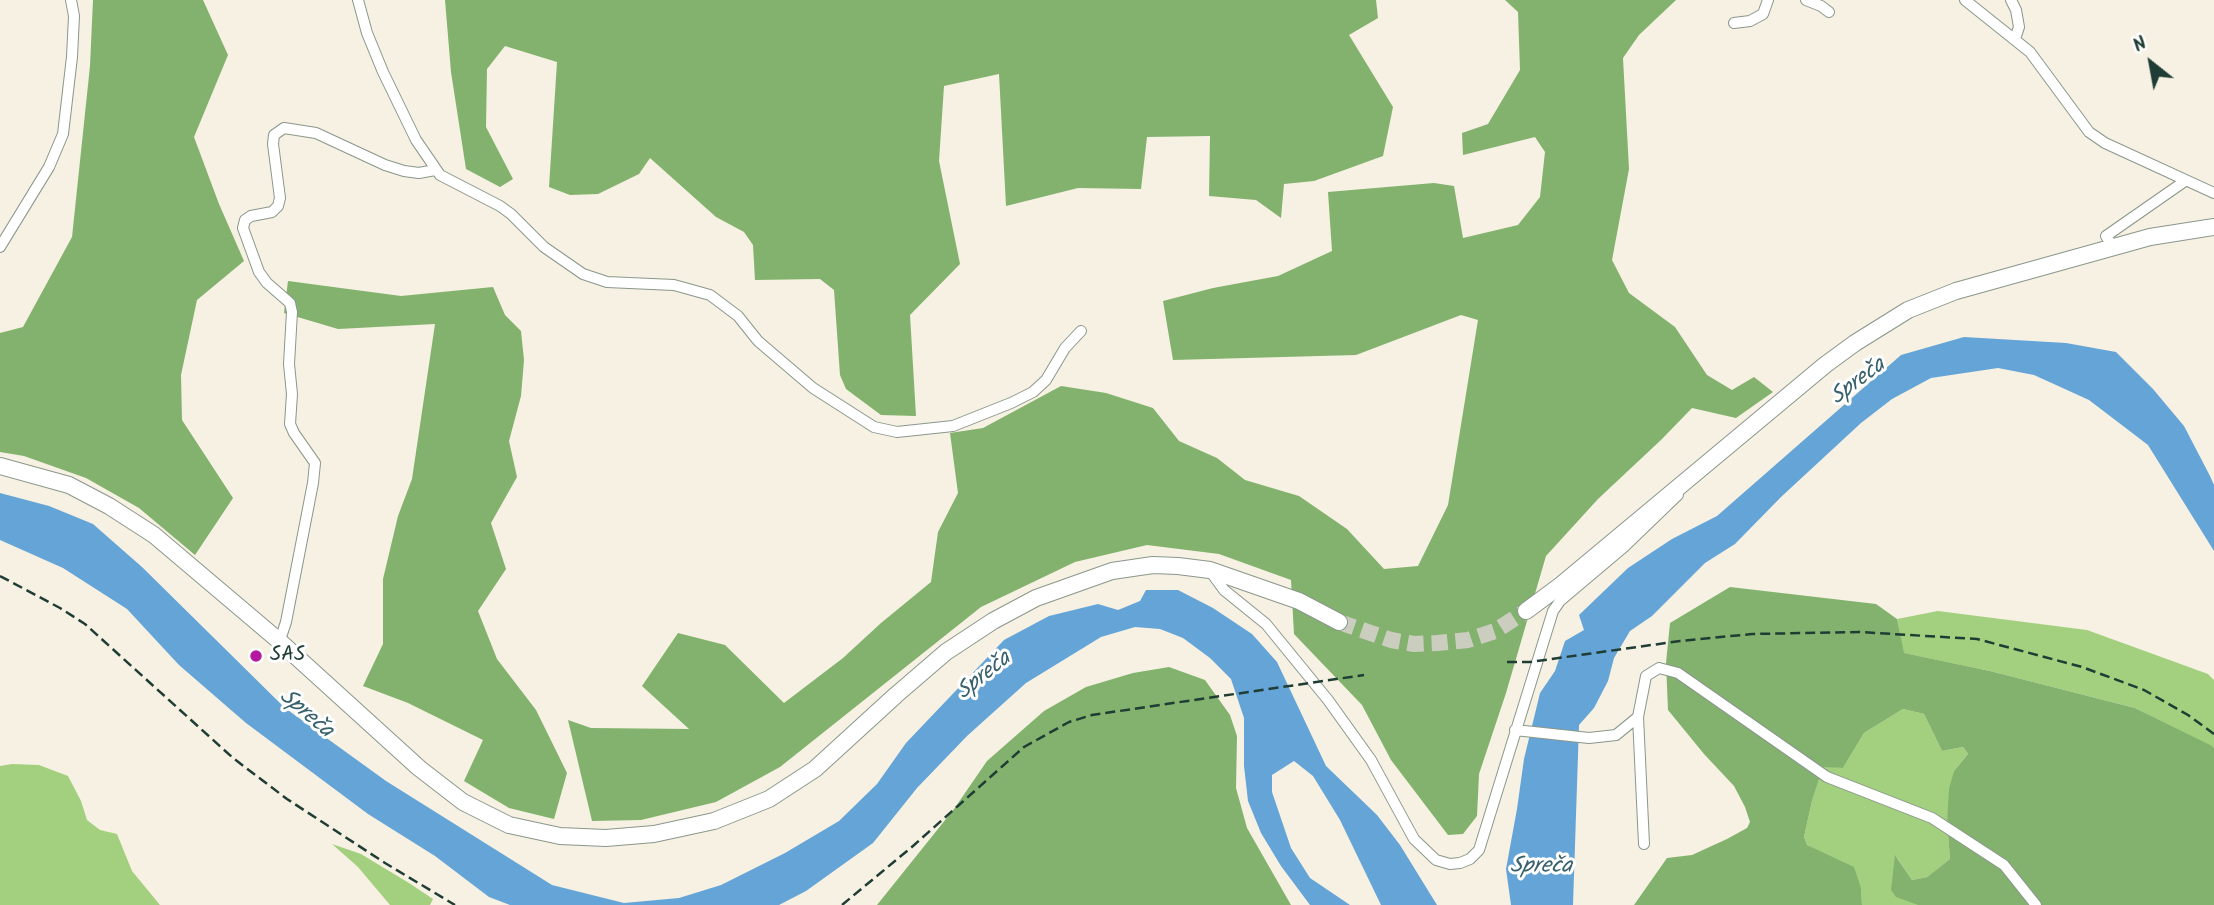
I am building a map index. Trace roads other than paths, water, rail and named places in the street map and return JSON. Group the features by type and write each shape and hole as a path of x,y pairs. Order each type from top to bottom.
{"main road":[{"path":"1526,611 1561,585 1825,365 1908,310 1955,291 2113,247 2214,227"},
{"path":"0,466 69,485 109,506 154,535 278,640 419,768 463,802 509,825 560,836 618,837 654,834 714,821 769,799 815,769 946,652 993,621 1037,598 1112,571 1153,565 1210,570 1299,601 1339,622"}],"street":[{"path":"0,247 49,167 63,134 72,57 74,16 71,0"},
{"path":"358,0 367,33 383,72 416,140 435,170 446,180 488,199 511,214 544,247 583,274 607,282 674,285 710,295 738,316 758,341 813,388 838,406 886,431 914,432 953,426 1033,392 1046,380 1065,348 1081,331"},
{"path":"1734,23 1750,21 1762,14 1768,0"},
{"path":"1806,0 1829,12"},
{"path":"1965,0 2030,52 2089,132 2105,143 2214,193"},
{"path":"2011,0 2020,27 2015,39"},
{"path":"278,640 289,609 315,463 290,424 292,312 285,297 267,283 259,272 243,228 245,220 251,216 272,212 278,206 273,144 274,135 284,128 316,133 404,171 418,173 435,170"},
{"path":"2113,247 2106,236 2185,181"},
{"path":"1210,570 1224,590 1266,624 1320,690 1371,760 1414,839 1436,860 1450,864 1460,863 1470,859 1479,850 1519,731 1553,611 1588,575 1624,547 1675,500 1680,491 1679,486"},
{"path":"1644,844 1638,718 1646,676 1659,668 1678,673 1827,777 1932,818 2004,865 2036,905"},
{"path":"1519,731 1589,738 1616,735 1638,718"}],"water":[{"name":"Spreča","path":"1964,337 2066,343 2116,352 2153,389 2184,426 2210,476 2214,485 2214,551 2148,445 2089,400 2034,375 1998,368 1931,378 1892,399 1861,423 1735,544 1705,563 1652,616 1630,631 1614,658 1608,681 1594,708 1579,725 1573,905 1511,905 1506,869 1524,759 1540,693 1555,671 1565,641 1584,630 1579,615 1628,568 1672,539 1717,516 1901,355"},
{"path":"0,493 49,506 93,524 142,567 285,708 386,781 552,885 624,903 679,898 721,885 785,853 839,821 877,784 906,743 1004,640 1049,616 1098,604 1118,610 1140,601 1146,590 1178,590 1213,608 1252,634 1277,662 1326,766 1377,815 1400,845 1437,905 1381,905 1340,820 1313,776 1294,761 1272,775 1272,792 1291,848 1310,878 1350,905 1310,905 1261,833 1248,801 1244,766 1244,718 1231,679 1210,658 1183,638 1160,629 1135,627 1101,637 1026,683 967,736 917,788 873,843 806,891 779,905 510,905 489,897 435,856 368,814 246,723 179,665 127,609 63,568 0,540"}],"tunnel":[{"path":"1339,622 1391,640 1414,644 1437,643 1468,640 1495,631 1526,611"}],"railway":[{"path":"0,576 85,624 233,758 287,799 455,905"},
{"path":"1507,662 1530,662 1752,634 1859,632 1977,639 2082,667 2144,690 2188,715 2214,734"},
{"path":"842,905 1024,747 1069,722 1092,715 1364,675"}],"place":[{"name":"SAS","path":"256,656"}]}
